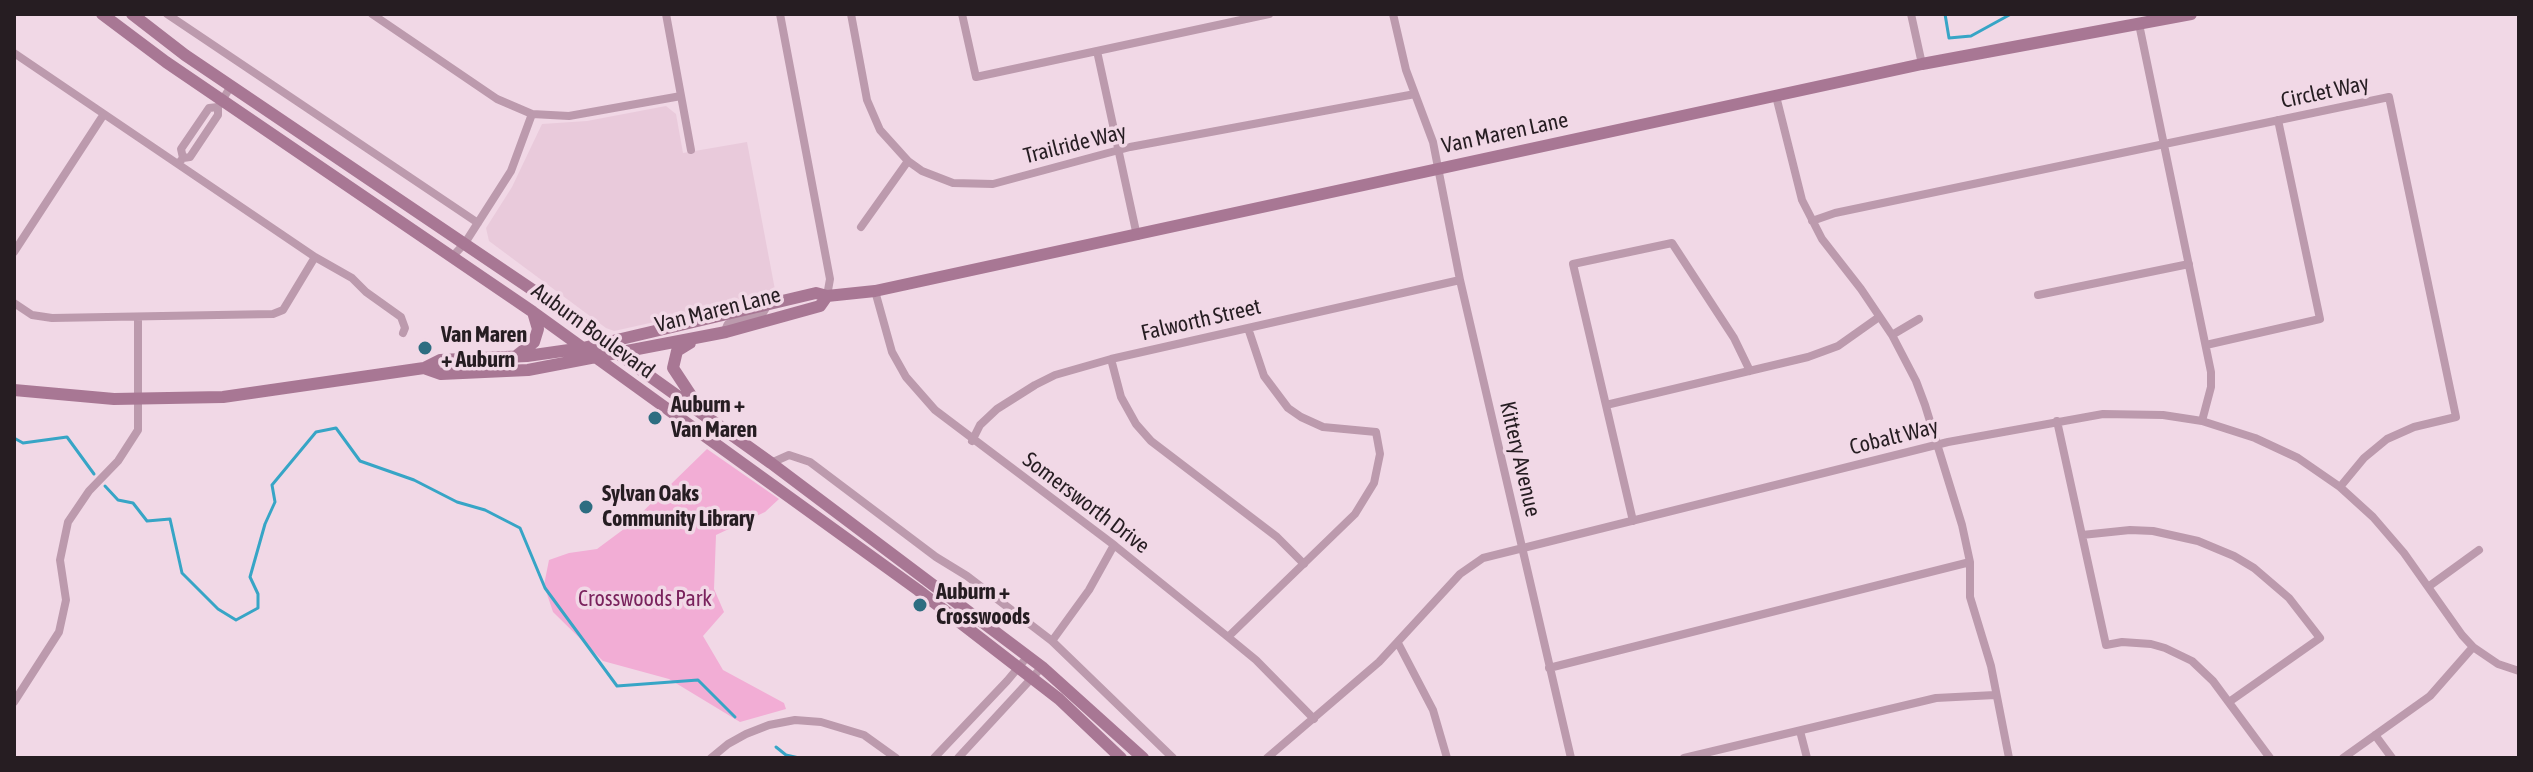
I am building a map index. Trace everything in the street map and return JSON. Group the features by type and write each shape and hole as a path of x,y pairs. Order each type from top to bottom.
{"main road":[{"name":"Auburn Boulevard","path":"102,14 220,103 533,312 918,590 1059,699 1121,758"},
{"name":"Auburn Boulevard","path":"132,14 231,86 586,326 616,352 771,463 1028,656 1143,758"},
{"name":"Van Maren Lane","path":"14,390 138,400 202,398 267,392 424,368 440,360 515,357 583,348 816,293 827,296 875,291 1922,64 2191,14"},
{"name":"Van Maren Lane","path":"424,368 441,374 528,370 699,339 820,306 827,296"},
{"path":"515,357 534,342 538,329 533,312"},
{"path":"699,339 677,351 673,368 705,415"}],"street":[{"path":"167,14 478,223"},
{"path":"372,14 497,99 532,114 577,115 681,96"},
{"path":"666,14 691,150"},
{"path":"780,14 830,279 827,296"},
{"name":"Trailride Way","path":"851,14 872,115 890,145 908,161 953,183 983,184 1119,150 1415,94"},
{"path":"962,14 976,77 1269,14"},
{"name":"Kittery Avenue","path":"1393,14 1406,70 1424,112 1439,167 1460,280 1571,758"},
{"path":"1911,14 1922,64"},
{"path":"2139,24 2206,345 2211,379 2202,421"},
{"path":"1097,51 1137,236"},
{"path":"14,53 181,161 315,257 340,269 401,317 405,328 403,333"},
{"path":"181,161 181,149 209,108 220,103 231,86"},
{"path":"1776,96 1793,172 1812,221 1892,335 1916,381 1954,495 1970,562 1970,597 1984,641 2009,758"},
{"name":"Circlet Way","path":"1812,221 1835,213 2389,97 2456,417 2414,427 2387,439 2364,458 2340,487"},
{"path":"14,252 104,114"},
{"path":"453,256 465,243 511,171 532,114"},
{"path":"2206,345 2320,319 2278,120"},
{"path":"861,227 908,161"},
{"path":"1633,521 1573,264 1672,243 1734,338 1750,371"},
{"path":"14,303 42,318 273,314 283,310 315,257"},
{"path":"2038,295 2189,264"},
{"name":"Falworth Street","path":"972,441 980,425 1025,390 1055,375 1111,359 1460,280"},
{"name":"Somersworth Drive","path":"875,291 892,352 906,377 935,410 972,441 1114,545 1228,637 1256,660 1314,719"},
{"path":"726,332 729,325 760,315 766,305"},
{"path":"14,702 59,632 66,600 60,560 68,522 89,491 118,461 138,430 138,317"},
{"path":"1606,405 1824,352 1879,317"},
{"path":"1892,335 1919,319"},
{"path":"1228,637 1355,514 1372,490 1378,468 1376,432 1323,427 1288,408 1264,376 1248,328"},
{"path":"1111,359 1121,397 1136,424 1151,441 1277,537 1304,564"},
{"name":"Cobalt Way","path":"1267,758 1398,643 1471,565 1497,553 1936,444 2057,421 2127,413 2202,421 2232,430 2277,447 2340,487 2389,535 2473,647 2498,664 2519,671"},
{"path":"2057,421 2106,645 2136,642 2179,653 2203,670 2270,758"},
{"path":"771,463 789,455 810,462 936,557 967,576 1052,641 1173,758"},
{"path":"2082,535 2106,531 2153,531 2198,541 2254,568 2289,598 2320,638 2229,702"},
{"path":"1052,641 1089,590 1114,545"},
{"path":"2428,587 2479,550"},
{"path":"1549,668 1970,562"},
{"path":"1398,643 1433,710 1447,758"},
{"path":"2343,758 2442,685 2473,647"},
{"path":"934,758 1028,656"},
{"path":"958,758 1042,667"},
{"path":"1688,758 1936,698 1995,695"},
{"path":"711,758 746,734 795,720 821,722 864,735 896,758"},
{"path":"1800,731 1807,758"},
{"path":"2375,735 2392,758"}],"shaded area":[{"path":"666,106 676,114 683,153 747,142 776,295 614,331 489,241 486,228 512,187 542,124 587,121"}],"green space":[{"name":"Crosswoods Park","path":"707,449 779,499 765,512 716,535 714,589 724,612 703,636 723,670 784,703 786,709 740,722 669,679 603,661 553,612 544,585 549,560 597,549 628,526"}],"waterway":[{"path":"1945,14 1949,38 1971,36 2011,14"},
{"path":"105,486 118,500 133,503 147,521 170,519 182,573 218,609 236,620 258,608 258,594 250,577 265,524 275,502 272,485 316,432 336,428 360,461 414,480 520,528 545,588 617,686 698,680 735,717"},
{"path":"14,438 23,443 67,437 94,474"},
{"path":"776,747 786,755 799,758"}],"place":[{"name":"Van Maren + Auburn","path":"425,348"},
{"name":"Auburn + Van Maren","path":"655,418"},
{"name":"Sylvan Oaks Community Library","path":"586,507"},
{"name":"Auburn + Crosswoods","path":"920,605"}]}
